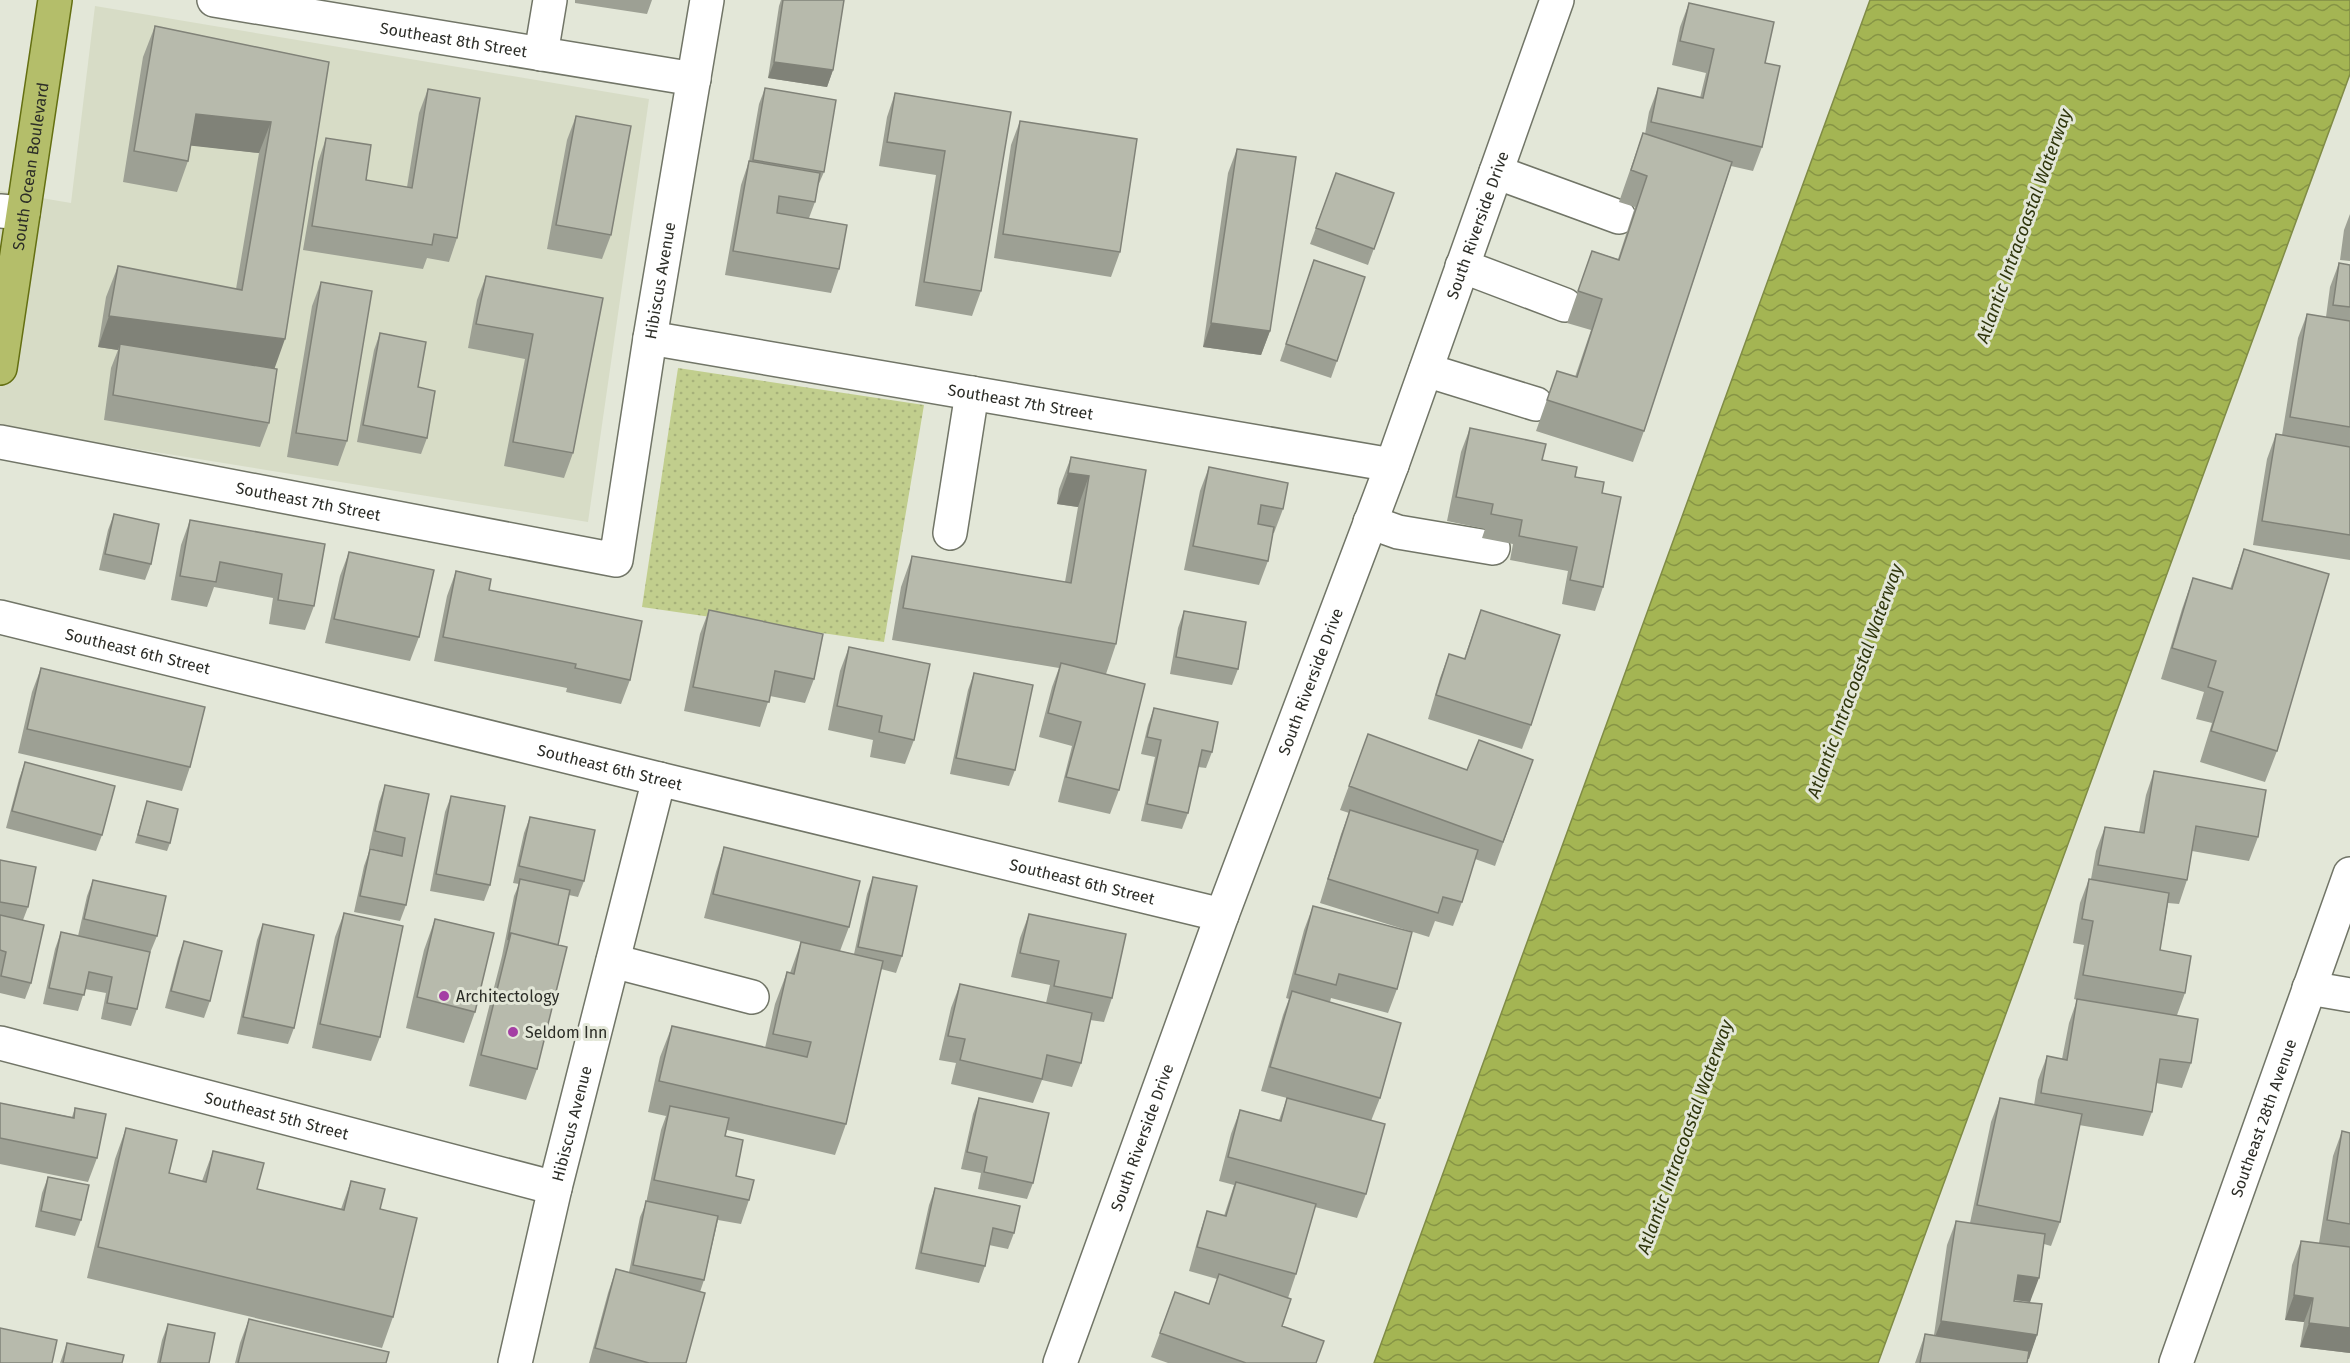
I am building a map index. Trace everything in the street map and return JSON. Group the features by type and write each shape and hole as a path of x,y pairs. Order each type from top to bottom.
{"main road":[{"name":"South Ocean Boulevard","path":"0,368 12,212 55,0"}],"street":[{"name":"Southeast 8th Street","path":"214,0 694,79"},
{"path":"542,54 550,0"},
{"name":"Hibiscus Avenue","path":"616,560 650,338 707,0"},
{"name":"South Riverside Drive","path":"1060,1363 1222,915 1392,465 1557,0"},
{"path":"1496,172 1619,218"},
{"path":"1462,266 1565,304"},
{"name":"Southeast 7th Street","path":"650,338 1392,465"},
{"path":"1425,370 1536,404"},
{"path":"950,533 972,393"},
{"name":"Southeast 7th Street","path":"0,442 616,560"},
{"path":"1370,522 1398,532 1493,548"},
{"name":"Southeast 6th Street","path":"0,616 1222,915"},
{"name":"Hibiscus Avenue","path":"515,1363 555,1188 659,779"},
{"name":"Southeast 28th Avenue","path":"2176,1363 2350,874"},
{"path":"613,961 752,997"},
{"path":"2309,988 2350,995"},
{"name":"Southeast 5th Street","path":"0,1043 555,1188"}],"shaded area":[{"path":"95,6 649,99 588,522 0,427 0,191 71,203"},
{"path":"678,368 924,405 884,642 642,607"}],"water":[{"name":"Atlantic Intracoastal Waterway","path":"1870,0 2350,0 2350,74 1878,1363 1374,1363"}],"building":[{"path":"783,0 844,0 833,70 774,62"},
{"path":"1689,3 1774,22 1765,63 1780,66 1762,147 1651,122 1658,88 1703,98 1714,49 1680,41"},
{"path":"155,26 329,62 285,339 109,316 118,266 242,290 271,122 196,114 188,161 134,151"},
{"path":"765,88 836,100 824,172 753,160"},
{"path":"428,89 480,98 457,238 434,234 432,245 312,226 326,138 371,145 366,180 412,188"},
{"path":"895,93 1011,112 981,291 924,282 945,151 887,142"},
{"path":"576,116 631,126 611,235 556,225"},
{"path":"1020,121 1137,139 1120,252 1003,234"},
{"path":"1643,133 1732,162 1644,431 1547,400 1557,371 1577,377 1602,299 1578,291 1592,251 1619,260 1647,176 1631,170"},
{"path":"1237,149 1296,157 1270,331 1211,323"},
{"path":"749,161 820,173 815,202 779,196 777,213 847,225 839,269 733,251"},
{"path":"1336,173 1394,193 1374,249 1316,228"},
{"path":"1314,260 1365,277 1337,361 1286,344"},
{"path":"2339,263 2350,265 2350,307 2333,305"},
{"path":"486,276 603,298 573,453 513,442 533,334 476,324"},
{"path":"321,282 372,291 347,441 296,433"},
{"path":"2307,314 2350,321 2350,427 2290,417"},
{"path":"380,333 426,342 418,387 435,391 427,438 363,425"},
{"path":"120,344 277,369 269,423 113,395"},
{"path":"1470,428 1546,444 1542,460 1577,467 1575,477 1604,482 1602,493 1621,497 1603,587 1570,580 1577,547 1519,536 1522,520 1491,514 1493,504 1456,497"},
{"path":"2276,434 2350,447 2350,535 2262,521"},
{"path":"1071,457 1146,470 1116,644 903,608 912,556 1071,583 1089,476 1068,473"},
{"path":"1209,467 1288,483 1283,509 1261,505 1258,524 1274,527 1268,561 1193,546"},
{"path":"114,514 159,524 151,564 105,554"},
{"path":"190,520 325,544 314,606 278,600 282,574 220,562 216,582 180,576"},
{"path":"2244,549 2329,574 2277,751 2211,731 2223,692 2208,687 2216,661 2172,648 2193,578 2232,589"},
{"path":"349,552 434,570 419,637 334,619"},
{"path":"456,571 491,579 489,590 642,621 630,680 575,668 576,664 443,637"},
{"path":"709,610 823,634 814,679 775,671 769,702 693,687"},
{"path":"1481,610 1560,635 1531,725 1436,695 1449,654 1465,659"},
{"path":"1184,611 1246,622 1238,669 1176,657"},
{"path":"849,647 930,664 914,740 879,732 882,716 837,706"},
{"path":"1061,663 1145,684 1119,790 1066,777 1081,722 1048,713"},
{"path":"41,668 205,707 190,767 27,729"},
{"path":"974,673 1033,685 1015,770 956,758"},
{"path":"1154,708 1218,722 1212,752 1202,750 1188,813 1147,804 1161,740 1147,737"},
{"path":"1368,734 1467,770 1479,740 1533,760 1503,842 1349,786"},
{"path":"25,762 115,786 102,835 12,811"},
{"path":"2154,771 2266,790 2258,837 2196,826 2187,880 2098,865 2105,827 2144,833"},
{"path":"385,785 429,794 406,905 360,896 370,849 402,856 405,838 375,831"},
{"path":"451,796 505,806 490,885 436,874"},
{"path":"147,801 178,809 170,843 138,835"},
{"path":"1350,810 1478,850 1462,902 1443,897 1438,913 1328,879"},
{"path":"530,817 595,830 584,881 519,866"},
{"path":"724,847 860,881 849,927 713,894"},
{"path":"0,860 36,867 28,907 0,902"},
{"path":"873,877 917,886 902,956 858,947"},
{"path":"520,879 570,890 558,945 511,933 508,940"},
{"path":"2089,879 2169,893 2160,950 2191,956 2185,993 2083,975 2093,921 2082,919"},
{"path":"93,880 166,896 157,936 84,919"},
{"path":"1313,906 1412,932 1397,989 1339,974 1336,985 1295,974"},
{"path":"344,913 403,926 380,1037 320,1024"},
{"path":"1029,914 1126,934 1112,998 1054,986 1059,961 1020,953"},
{"path":"0,915 44,925 31,983 1,976 6,952 0,950"},
{"path":"435,919 494,933 475,1012 417,997"},
{"path":"263,924 314,935 294,1028 243,1017"},
{"path":"61,932 150,952 137,1009 107,1003 112,977 89,972 84,995 49,988"},
{"name":"Seldom Inn","path":"511,933 567,947 537,1069 481,1055"},
{"path":"184,941 222,951 210,1001 171,991"},
{"path":"801,942 883,961 846,1124 659,1081 672,1026 807,1057 811,1042 773,1034 787,972 794,974"},
{"path":"960,984 1092,1013 1081,1063 1047,1055 1042,1079 960,1060 965,1039 948,1036"},
{"path":"1292,991 1401,1023 1380,1098 1270,1067"},
{"path":"2077,999 2198,1019 2191,1063 2160,1059 2152,1112 2041,1093 2047,1056 2067,1060"},
{"path":"979,1098 1049,1113 1033,1183 984,1172 987,1157 967,1152"},
{"path":"1287,1098 1385,1124 1366,1194 1228,1157 1240,1110 1281,1121"},
{"path":"2000,1098 2082,1114 2060,1222 1977,1205"},
{"path":"0,1103 74,1118 75,1108 106,1114 97,1158 0,1138"},
{"path":"670,1106 729,1118 725,1136 743,1140 736,1176 754,1180 749,1200 654,1180"},
{"path":"126,1128 177,1140 169,1173 206,1182 213,1151 264,1163 257,1189 344,1210 351,1181 385,1189 380,1209 417,1218 393,1317 98,1247"},
{"path":"2342,1131 2350,1133 2350,1224 2327,1220"},
{"path":"48,1177 89,1185 81,1220 41,1211"},
{"path":"1236,1182 1316,1204 1296,1274 1197,1247 1207,1211 1226,1216"},
{"path":"935,1188 1020,1206 1014,1233 993,1228 985,1266 921,1253"},
{"path":"646,1201 718,1216 704,1280 633,1265"},
{"path":"1956,1221 2045,1234 2039,1278 2018,1275 2014,1301 2042,1304 2037,1335 1941,1321"},
{"path":"2301,1241 2350,1247 2350,1328 2309,1323 2313,1298 2294,1295"},
{"path":"616,1269 705,1293 686,1363 649,1363 595,1348"},
{"path":"1219,1274 1291,1299 1282,1326 1324,1341 1316,1363 1246,1363 1160,1333 1175,1292 1209,1304"},
{"path":"249,1319 389,1352 386,1363 238,1363"},
{"path":"168,1324 215,1333 209,1363 160,1363"},
{"path":"0,1328 57,1340 52,1363 0,1363"},
{"path":"1925,1334 2029,1351 2027,1363 1920,1363"},
{"path":"67,1343 124,1355 122,1363 63,1363"}],"place":[{"name":"Architectology","path":"444,996"},
{"name":"Seldom Inn","path":"513,1032"}]}
